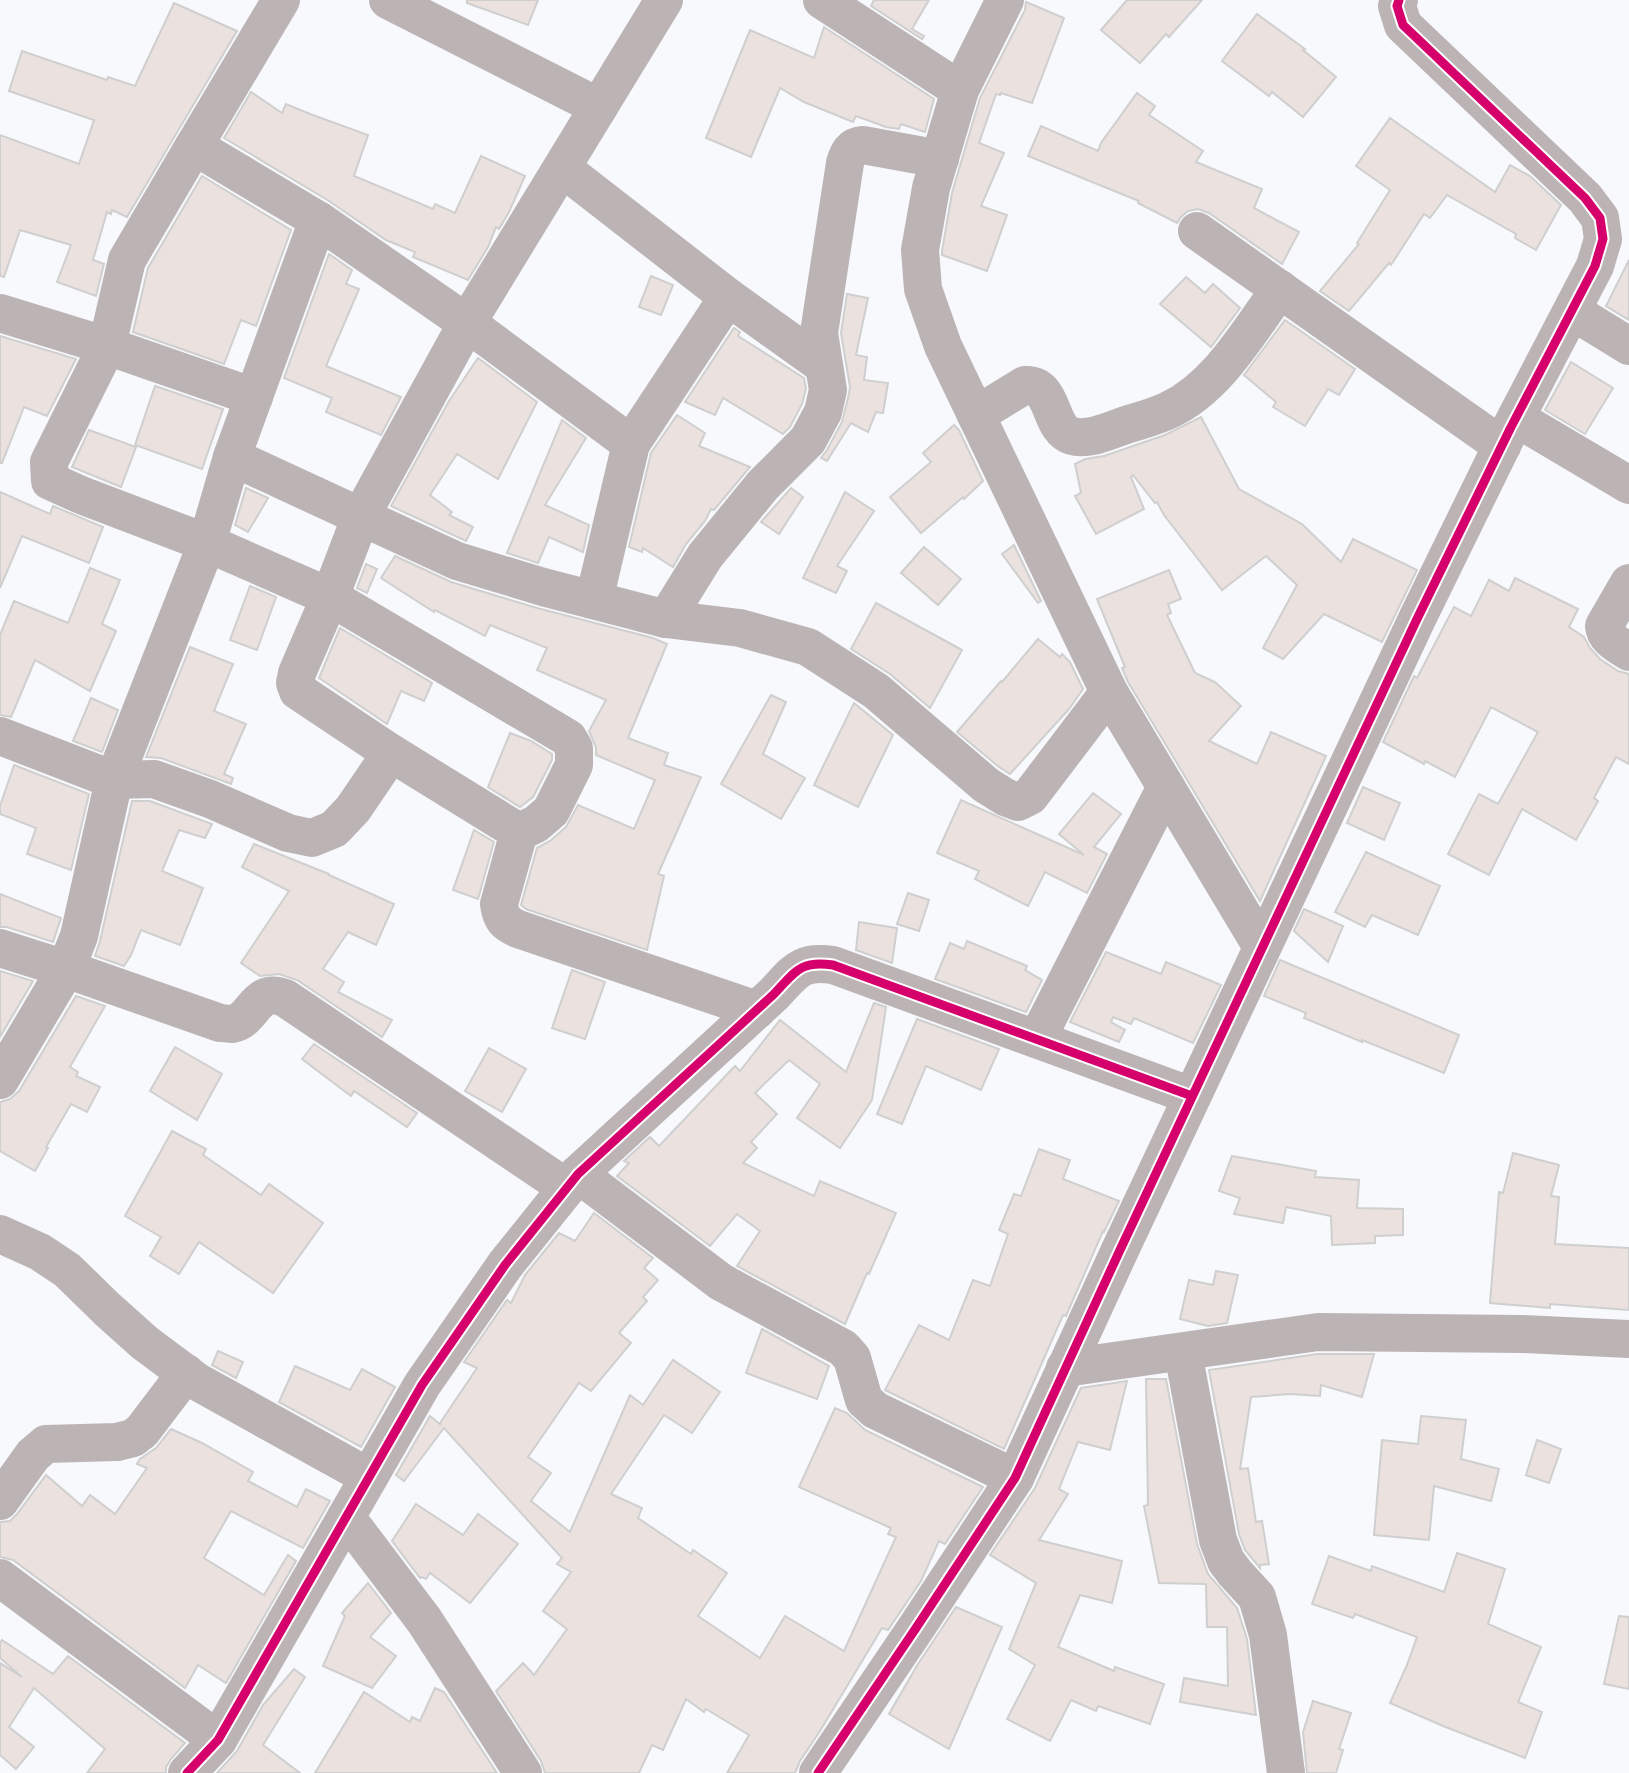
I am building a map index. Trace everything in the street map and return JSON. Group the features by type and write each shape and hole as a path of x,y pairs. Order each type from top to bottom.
{"street":[{"path":"281,0 127,260 107,346 50,462 50,481 207,543 330,597 568,738 574,748 574,765 551,811 536,824 519,832 499,904 500,917 518,929 757,1010"},
{"path":"388,0 455,15 599,107"},
{"path":"519,832 391,753 298,691 295,683 361,516 467,323 664,0"},
{"path":"822,0 960,90"},
{"path":"1005,0 960,90 940,159 920,250 923,289 943,345 1109,691 1262,947"},
{"path":"818,1773 1015,1478 1417,619 1595,266 1603,239 1600,218 1585,198 1403,25 1397,6 1399,0"},
{"path":"666,619 705,556 763,485 808,440 823,412 828,390 819,333 849,151 857,145 863,145 940,159"},
{"path":"194,146 318,220 467,323 631,444"},
{"path":"562,168 728,297 823,365"},
{"path":"0,1080 66,969 79,936 114,780 207,543 232,457 318,220"},
{"path":"1198,231 1280,289 1509,432 1629,485"},
{"path":"976,415 1025,385 1033,385 1042,391 1063,432 1072,437 1090,437 1168,411 1191,398 1227,362 1280,289"},
{"path":"594,600 631,444 728,297"},
{"path":"1572,311 1629,346"},
{"path":"0,313 107,346 254,397"},
{"path":"232,457 457,561 666,619 740,628 808,647 876,691 986,785 1018,803 1030,796 1109,691"},
{"path":"1629,583 1604,626 1604,632 1610,639 1629,652"},
{"path":"0,736 114,780 154,779 288,832 312,838 334,829 353,809 391,753"},
{"path":"1037,1039 1166,787"},
{"path":"0,948 220,1023 232,1024 240,1020 268,995 285,998 573,1181 721,1282 843,1348 852,1358 864,1400 875,1410 1015,1478"},
{"path":"187,1773 218,1740 422,1385 505,1265 573,1181 801,967 818,963 833,965 1192,1096"},
{"path":"0,1234 40,1252 67,1270 145,1343 186,1373 232,1402 369,1478"},
{"path":"1065,1368 1318,1332 1522,1334 1629,1339"},
{"path":"1183,1352 1218,1540 1226,1561 1257,1597 1268,1635 1286,1773"},
{"path":"0,1501 33,1455 46,1444 117,1442 133,1438 142,1431 186,1373"},
{"path":"346,1517 424,1620 523,1773"},
{"path":"0,1578 218,1740"}],"building":[{"path":"467,0 538,0 528,25 467,3"},
{"path":"874,0 929,0 912,29 924,36 922,39 871,6"},
{"path":"1127,0 1202,0 1169,37 1166,34 1140,63 1101,30"},
{"path":"1026,2 1064,18 1032,103 1001,93 996,94 979,143 1004,153 981,206 1007,215 987,271 942,255 942,251 952,193 980,98 1025,10"},
{"path":"174,3 237,31 127,217 112,210 111,214 107,212 93,260 104,264 96,296 57,282 71,245 20,230 4,277 0,276 0,135 79,164 94,120 9,91 22,51 107,80 108,77 135,86"},
{"path":"1257,14 1305,49 1303,50 1336,77 1303,117 1272,92 1269,96 1222,61"},
{"path":"824,27 934,99 925,132 901,124 899,129 886,127 856,116 853,122 804,102 780,88 751,157 706,138 750,30 814,58"},
{"path":"251,92 282,113 286,104 368,135 354,176 433,209 435,204 455,213 481,156 525,176 509,212 499,229 496,227 488,247 468,280 413,257 415,252 386,240 329,201 224,138"},
{"path":"1137,93 1155,106 1149,115 1203,151 1196,162 1262,189 1254,208 1299,232 1282,264 1209,213 1198,209 1188,211 1177,223 1138,203 1139,201 1028,156 1041,126 1098,151"},
{"path":"1390,118 1495,192 1510,165 1530,176 1561,205 1536,250 1515,238 1516,234 1447,195 1430,218 1424,214 1391,265 1389,263 1349,311 1320,291 1359,244 1357,243 1390,190 1356,166"},
{"path":"202,176 291,230 256,326 241,320 224,364 133,332 148,268"},
{"path":"329,254 352,270 346,284 359,289 326,366 401,397 381,435 326,412 332,398 284,378"},
{"path":"1629,260 1629,320 1606,306"},
{"path":"651,276 673,285 661,315 639,307"},
{"path":"1186,277 1205,293 1213,284 1240,308 1211,347 1160,304"},
{"path":"847,294 868,298 856,355 867,357 864,380 888,383 883,413 876,412 868,432 851,423 827,461 821,458 842,422 850,387 841,333"},
{"path":"1285,320 1355,369 1339,395 1328,389 1305,426 1273,407 1276,402 1244,375"},
{"path":"734,328 740,332 738,336 804,378 806,389 802,404 790,427 783,434 723,398 715,415 685,402"},
{"path":"0,336 76,359 47,416 24,407 2,463 0,463"},
{"path":"478,358 537,402 498,479 457,454 430,495 452,512 449,515 473,527 466,541 391,506 449,401"},
{"path":"1571,362 1613,388 1585,434 1545,410"},
{"path":"155,386 223,409 202,469 135,445"},
{"path":"677,415 705,433 699,446 750,467 714,510 711,509 673,567 643,548 642,552 629,547 651,453"},
{"path":"1201,417 1239,489 1302,524 1341,562 1353,539 1417,570 1382,642 1324,614 1283,659 1263,648 1297,585 1266,556 1222,590 1157,502 1155,503 1133,475 1131,477 1144,509 1096,534 1075,496 1081,493 1075,464 1165,435"},
{"path":"562,420 586,438 545,505 589,525 583,552 549,537 538,563 507,553"},
{"path":"954,425 959,430 983,481 921,533 890,497 931,462 923,453"},
{"path":"89,430 136,447 121,487 72,467"},
{"path":"246,488 268,498 248,532 235,525"},
{"path":"791,488 803,497 779,534 761,522"},
{"path":"0,492 50,514 53,506 103,527 89,563 22,536 0,588"},
{"path":"845,492 874,511 837,566 847,571 836,593 803,578"},
{"path":"1014,545 1041,601 1038,603 1002,554"},
{"path":"924,547 961,579 938,605 901,573"},
{"path":"395,556 451,582 667,644 628,738 668,753 664,765 701,777 658,874 664,876 647,950 521,905 537,848 566,827 578,805 634,829 655,780 596,755 596,747 589,731 606,700 537,670 547,648 490,625 485,636 435,610 434,612 381,578"},
{"path":"366,564 377,569 367,593 357,588"},
{"path":"90,568 120,580 102,624 116,631 90,691 35,660 11,717 0,715 0,635 14,601 68,623"},
{"path":"1169,570 1181,599 1168,604 1171,613 1167,615 1195,673 1215,682 1241,706 1209,741 1257,764 1271,732 1326,756 1260,901 1128,682 1122,668 1125,667 1097,599"},
{"path":"1515,578 1578,609 1569,627 1584,637 1600,659 1618,671 1629,674 1629,764 1616,757 1594,798 1598,801 1576,840 1522,809 1489,875 1448,854 1479,794 1498,804 1538,732 1491,707 1455,777 1383,742 1414,676 1417,678 1454,607 1471,616 1489,580 1509,591"},
{"path":"250,586 276,597 257,650 230,640"},
{"path":"876,603 962,650 930,708 890,674 851,649"},
{"path":"340,628 432,683 424,701 401,691 387,724 319,678"},
{"path":"1038,639 1070,662 1083,689 1069,709 1010,774 957,732"},
{"path":"190,647 233,664 214,711 246,724 224,774 233,778 231,784 161,758 146,757"},
{"path":"771,695 786,702 763,754 805,778 781,819 721,784"},
{"path":"91,698 118,710 102,752 73,741"},
{"path":"854,703 893,735 858,807 814,785"},
{"path":"510,733 531,741 552,754 552,760 533,797 520,807 488,787"},
{"path":"14,765 89,794 71,870 27,854 36,828 0,814 0,806"},
{"path":"1363,787 1400,803 1384,840 1347,823"},
{"path":"1093,793 1121,814 1094,847 1107,854 1087,893 1045,872 1028,906 975,879 979,871 937,853 961,800 1084,855 1059,834"},
{"path":"132,801 150,801 212,824 205,838 179,830 162,871 203,888 180,945 141,930 124,966 95,956"},
{"path":"474,830 494,842 478,899 453,890"},
{"path":"254,844 394,904 376,945 348,932 323,969 344,982 338,992 392,1020 382,1037 297,980 279,974 260,976 241,963 289,891 242,867"},
{"path":"1366,852 1440,886 1418,935 1372,915 1365,927 1335,912"},
{"path":"908,893 929,900 919,931 897,924"},
{"path":"0,894 61,918 53,942 0,927"},
{"path":"1304,909 1343,926 1328,962 1294,931"},
{"path":"859,922 897,928 892,963 856,950"},
{"path":"967,941 1027,966 1025,970 1042,980 1026,1012 935,979 950,943 964,949"},
{"path":"1106,952 1161,974 1166,962 1221,985 1193,1043 1134,1018 1131,1024 1113,1017 1111,1022 1125,1030 1119,1042 1070,1022"},
{"path":"1280,960 1459,1035 1444,1073 1304,1018 1306,1013 1264,996"},
{"path":"572,970 605,982 585,1039 552,1028"},
{"path":"0,971 33,981 0,1037"},
{"path":"76,996 105,1006 70,1067 78,1072 76,1076 100,1087 87,1112 71,1104 35,1171 0,1151 0,1102 10,1099 19,1091"},
{"path":"874,1003 886,1007 872,1100 840,1148 797,1118 820,1084 789,1060 755,1093 777,1114 751,1142 757,1148 743,1163 814,1196 820,1181 896,1213 845,1324 737,1266 760,1231 737,1214 710,1246 617,1176 629,1163 624,1161 650,1137 659,1146 735,1066 740,1071 780,1020 846,1072"},
{"path":"917,1019 999,1049 981,1090 926,1066 902,1124 877,1114"},
{"path":"314,1044 417,1113 407,1127 354,1091 351,1096 302,1059"},
{"path":"175,1047 222,1074 197,1120 150,1091"},
{"path":"489,1048 526,1069 502,1112 465,1091"},
{"path":"172,1131 206,1149 203,1155 261,1195 269,1184 323,1223 273,1293 199,1242 179,1274 150,1256 161,1237 125,1216"},
{"path":"1039,1149 1070,1160 1063,1179 1119,1201 1066,1316 1063,1315 1004,1449 885,1390 919,1325 949,1340 973,1280 990,1286 1008,1234 999,1230 1014,1194 1021,1196"},
{"path":"1513,1153 1559,1165 1551,1196 1559,1197 1555,1244 1629,1248 1629,1310 1490,1303 1499,1192 1503,1193"},
{"path":"1232,1156 1316,1171 1315,1177 1359,1180 1357,1208 1403,1209 1403,1235 1375,1236 1375,1243 1332,1245 1331,1216 1286,1207 1283,1223 1234,1214 1240,1198 1219,1191"},
{"path":"594,1213 653,1258 644,1268 658,1280 643,1297 647,1301 619,1333 631,1343 591,1391 579,1383 528,1457 551,1473 531,1501 570,1532 630,1395 643,1405 673,1360 720,1392 692,1433 664,1415 611,1494 642,1508 638,1518 691,1554 693,1550 727,1573 698,1616 760,1658 785,1616 844,1651 896,1537 888,1534 891,1528 799,1487 835,1408 847,1413 865,1430 983,1487 945,1544 939,1541 921,1581 888,1630 882,1628 795,1773 727,1773 749,1735 706,1709 704,1712 686,1699 663,1750 652,1745 639,1773 545,1773 541,1761 496,1691 523,1663 534,1675 567,1629 543,1611 571,1572 557,1564 562,1558 444,1428 404,1481 396,1475 430,1416 441,1425 477,1368 464,1362 507,1300 511,1303 525,1275 559,1233 575,1241"},
{"path":"1216,1271 1238,1275 1227,1323 1208,1326 1180,1319 1189,1280 1213,1285"},
{"path":"762,1329 829,1366 817,1399 746,1373"},
{"path":"218,1351 243,1362 236,1378 212,1365"},
{"path":"1317,1354 1374,1354 1362,1397 1321,1385 1320,1396 1290,1394 1251,1397 1240,1469 1248,1468 1256,1522 1262,1521 1269,1564 1260,1565 1260,1568 1245,1550 1239,1534 1209,1370"},
{"path":"295,1366 350,1390 362,1369 395,1387 361,1447 279,1402"},
{"path":"1146,1379 1166,1379 1197,1544 1208,1574 1237,1608 1247,1639 1256,1715 1180,1702 1184,1678 1228,1686 1227,1627 1207,1627 1206,1584 1159,1583 1144,1506 1148,1505"},
{"path":"1127,1381 1110,1450 1078,1442 1059,1489 1068,1494 1039,1540 1122,1561 1112,1603 1080,1595 1058,1647 1114,1671 1115,1667 1164,1684 1150,1724 1098,1706 1096,1711 1071,1700 1050,1741 1007,1719 1035,1665 1009,1649 1036,1583 990,1555 1035,1488 1081,1388"},
{"path":"1421,1416 1466,1420 1461,1459 1499,1469 1491,1501 1434,1486 1429,1540 1374,1535 1382,1440 1418,1444"},
{"path":"171,1429 253,1472 248,1481 297,1507 306,1489 330,1501 303,1548 231,1511 204,1558 264,1595 288,1555 296,1561 226,1683 198,1665 185,1688 13,1560 0,1557 0,1522 10,1521 17,1514 46,1475 82,1506 90,1495 115,1514 147,1468 137,1464 140,1459 156,1448"},
{"path":"1537,1440 1561,1449 1549,1483 1526,1475"},
{"path":"416,1504 463,1535 478,1514 518,1544 470,1603 430,1573 426,1579 420,1578 392,1541"},
{"path":"1457,1553 1505,1569 1488,1624 1541,1647 1518,1702 1542,1712 1525,1758 1390,1703 1417,1637 1355,1614 1353,1618 1312,1604 1329,1556 1371,1571 1372,1566 1444,1592"},
{"path":"368,1583 391,1613 370,1637 396,1656 372,1688 323,1666 345,1616 342,1613"},
{"path":"956,1607 1002,1627 949,1749 889,1714"},
{"path":"1619,1616 1629,1617 1629,1689 1604,1684"},
{"path":"2,1640 53,1674 68,1656 185,1743 171,1759 166,1773 87,1773 105,1749 34,1688 9,1727 34,1747 16,1769 0,1755 0,1663 22,1677 0,1658"},
{"path":"294,1669 305,1677 263,1745 300,1773 217,1773 237,1751 263,1705"},
{"path":"435,1688 444,1692 497,1773 315,1773 364,1692 410,1722 412,1717 420,1721"},
{"path":"1313,1701 1351,1713 1339,1749 1343,1750 1336,1773 1307,1773 1303,1732"}],"cycle path":[{"path":"818,1773 1015,1478 1417,619 1510,429 1595,266 1603,239 1600,218 1585,198 1403,25 1397,6 1399,0"},
{"path":"187,1773 218,1740 422,1385 505,1265 578,1174 799,969 813,964 833,965 1192,1096"}]}
